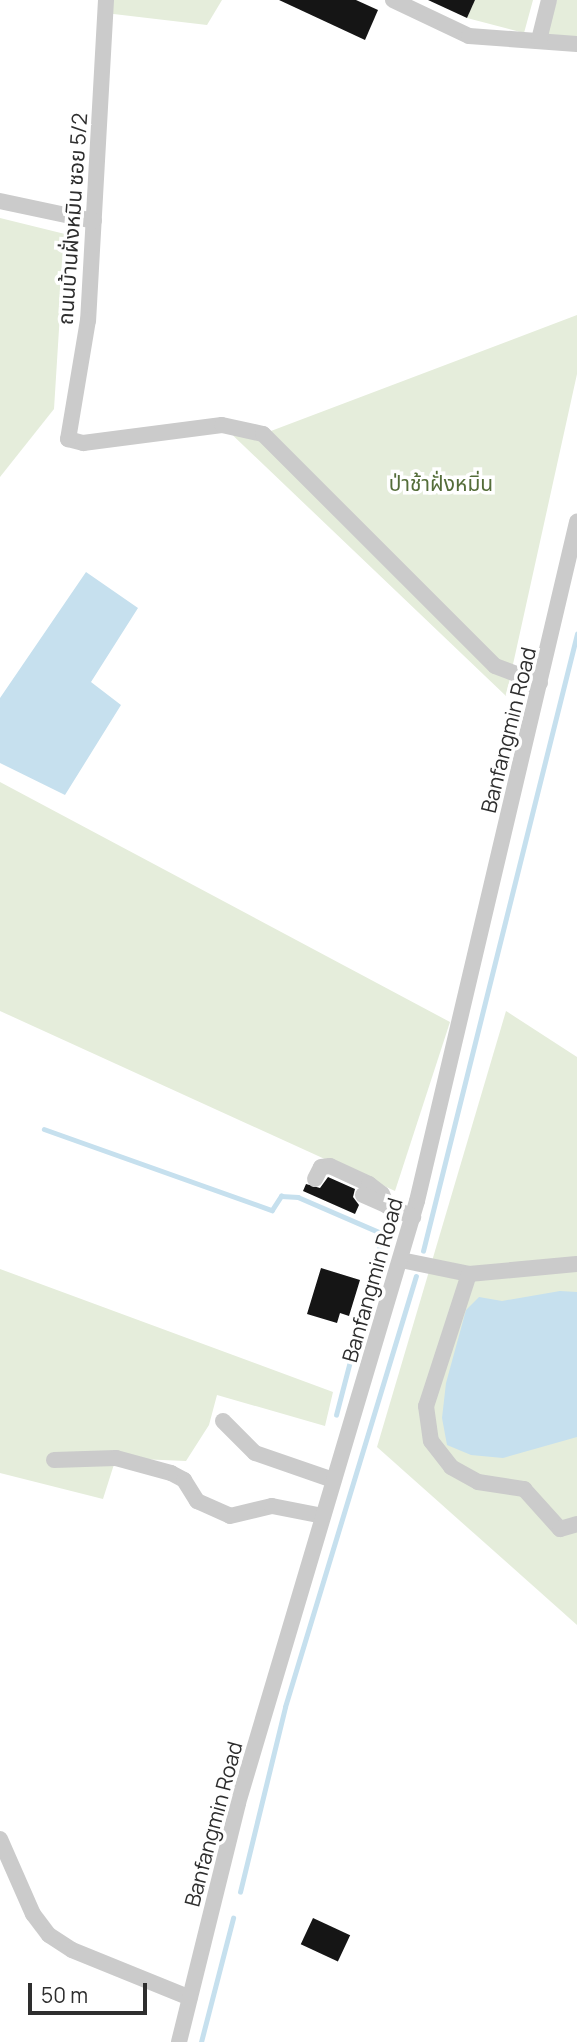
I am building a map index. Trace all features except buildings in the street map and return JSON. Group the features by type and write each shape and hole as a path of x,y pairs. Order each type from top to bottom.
{"street":[{"name":"ถนนบ้านฝั่งหมิน ซอย 5/2","path":"106,0 88,320 68,439 83,443 222,425 263,434 495,666 540,683"},
{"path":"393,0 469,36 577,44"},
{"path":"539,40 549,0"},
{"path":"0,201 94,221"},
{"name":"Banfangmin Road","path":"179,2042 238,1803 413,1217 577,522"},
{"path":"560,603 577,600"},
{"path":"315,1179 321,1167 330,1166 369,1184 382,1194 387,1206"},
{"path":"363,1195 413,1217"},
{"path":"401,1260 469,1273 577,1265"},
{"path":"469,1273 426,1406 431,1441 452,1467 478,1482 524,1489 560,1529 577,1524"},
{"path":"223,1421 255,1453 334,1480"},
{"path":"54,1460 116,1458 171,1473 184,1480 197,1501 230,1516 272,1506 323,1516"},
{"path":"0,1839 33,1914 49,1935 72,1950 190,1997"}],"green space":[{"path":"106,0 222,0 207,25 105,13"},
{"path":"475,0 533,0 524,33 467,18"},
{"path":"557,0 577,0 577,38 546,34"},
{"path":"0,218 65,234 54,409 0,477"},
{"name":"ป่าช้าฝั่งหมิ่น","path":"577,315 577,374 506,696 222,425 263,434"},
{"path":"0,782 450,1022 395,1191 0,1011"},
{"path":"506,1011 577,1057 577,1625 377,1447"},
{"path":"0,1269 333,1392 325,1426 217,1395 209,1425 186,1461 116,1458 103,1499 0,1473"}],"water":[{"path":"86,572 138,608 91,682 121,705 65,795 0,763 0,698"},
{"path":"560,1291 577,1292 577,1437 503,1458 471,1455 447,1445 442,1418 446,1383 466,1310 479,1297 502,1301"}],"waterway":[{"path":"423,1251 577,634"},
{"path":"44,1129 272,1210 281,1196 298,1197 379,1232 380,1251"},
{"path":"240,1892 285,1707 416,1276"},
{"path":"336,1415 372,1277"},
{"path":"201,2042 233,1918"}]}
